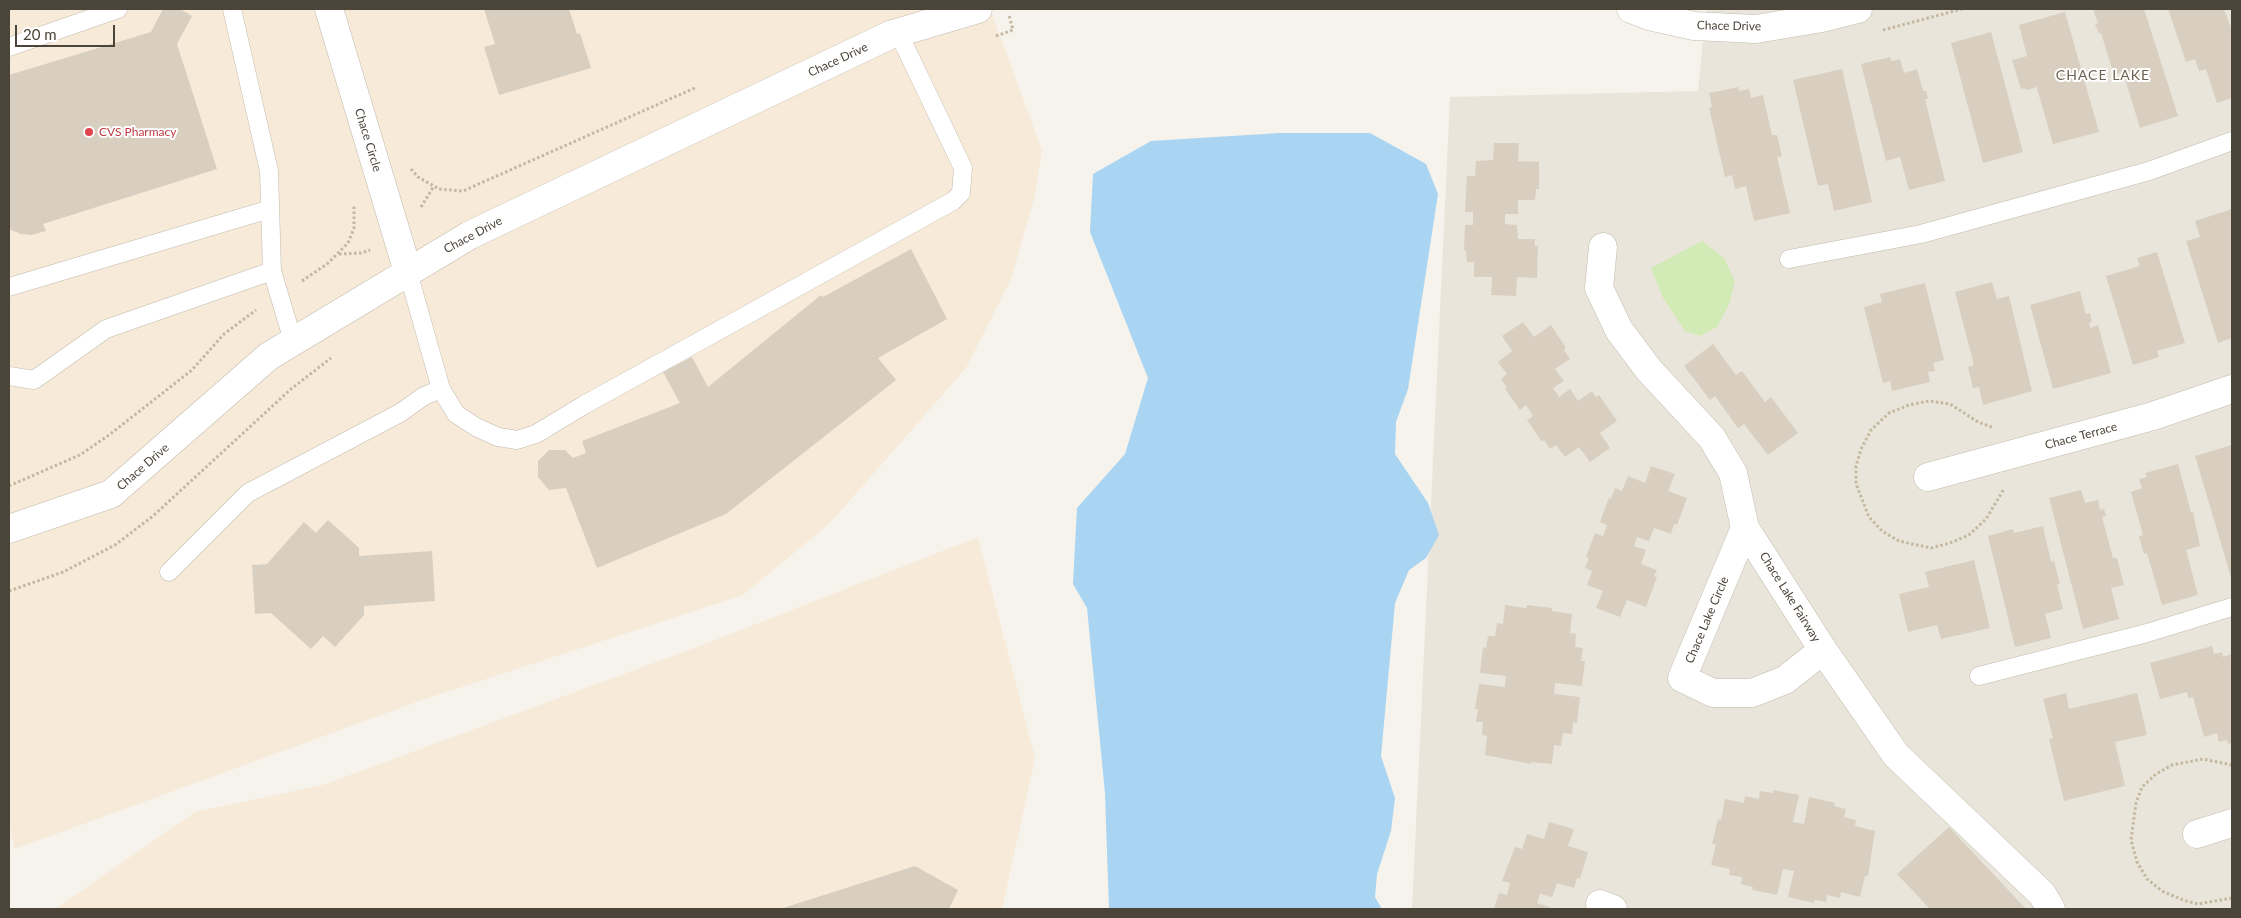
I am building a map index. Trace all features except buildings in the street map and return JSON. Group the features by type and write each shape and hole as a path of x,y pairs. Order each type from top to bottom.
{"street":[{"name":"Chace Circle","path":"329,9 408,272"},
{"name":"Chace Drive","path":"9,529 112,494 269,356 470,235 898,32 978,9"},
{"name":"Chace Drive","path":"1631,9 1649,16 1694,26 1756,29 1822,18 1858,9"},
{"name":"Chace Lake Fairway","path":"1603,247 1599,288 1619,330 1649,370 1712,438 1733,473 1746,528 1823,650 1896,755 2042,894 2051,909"},
{"name":"Chace Terrace","path":"1928,477 2153,416 2232,389"},
{"name":"Chace Lake Circle","path":"1746,528 1682,678 1713,693 1752,693 1785,680 1823,650"},
{"path":"2197,834 2232,823"}],"lane":[{"path":"9,47 118,9"},
{"path":"232,9 269,171 272,271 293,341"},
{"path":"408,272 442,389 456,414 476,427 498,437 516,440 536,434 584,405 953,201 961,193 963,168 898,32"},
{"path":"1790,259 1921,234 2149,171 2232,141"},
{"path":"9,287 270,209"},
{"path":"9,376 34,380 106,329 272,271"},
{"path":"170,572 248,493 400,413 424,396 442,389"},
{"path":"1979,676 2147,632 2232,607"}],"path":[{"path":"994,36 1013,30 1007,9"},
{"path":"410,167 418,177 439,189 463,191 698,87"},
{"path":"9,591 63,572 115,545 153,516 290,389 336,354"}],"shaded area":[{"path":"9,9 990,9 1042,150 1035,195 1011,279 966,368 830,523 743,595 422,700 15,849 9,827"},
{"path":"1706,9 2232,9 2232,909 1412,909 1450,97 1698,91"},
{"path":"978,537 1035,758 1002,909 55,909 195,812 323,785 705,644"}],"green space":[{"path":"1702,241 1724,258 1735,281 1729,305 1717,327 1700,336 1685,331 1663,298 1651,268"}],"water":[{"path":"1280,133 1370,133 1426,164 1438,194 1408,389 1396,422 1395,454 1428,503 1439,535 1426,558 1409,570 1395,603 1381,756 1395,798 1391,831 1377,874 1375,897 1382,909 1109,909 1105,793 1087,608 1073,584 1077,508 1125,454 1148,378 1090,232 1093,174 1151,141"}],"place":[{"name":"CVS Pharmacy","path":"89,132"}],"district":[{"name":"CHACE LAKE","path":"2103,75"}]}
